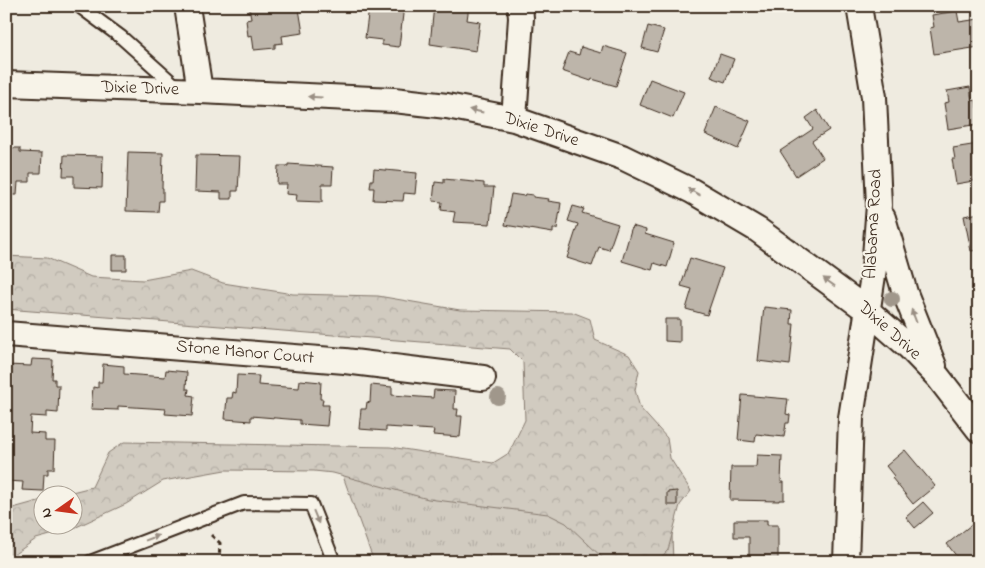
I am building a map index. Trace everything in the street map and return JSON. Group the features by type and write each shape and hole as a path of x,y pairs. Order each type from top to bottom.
{"street":[{"path":"187,6 190,90"},
{"path":"514,119 521,18 520,6"},
{"name":"Alabama Road","path":"846,562 851,418 874,269 879,205 874,96 859,6"},
{"name":"Dixie Drive","path":"6,84 190,90 394,100 447,106 514,119 622,157 692,191 758,230 868,310 909,347 938,377 979,430"},
{"path":"879,205 905,293 938,377"},
{"name":"Stone Manor Court","path":"6,334 346,361 483,378"}],"lane":[{"path":"79,6 190,90"},
{"path":"90,562 244,503 311,504 334,562"}],"path":[{"path":"196,521 220,543 220,562"}],"green space":[{"path":"6,256 47,258 91,277 143,280 191,271 223,283 293,294 378,296 460,310 572,312 590,319 595,340 629,355 639,371 635,390 640,408 667,438 670,458 691,491 680,505 668,550 657,562 607,562 566,523 548,514 428,499 333,473 314,471 225,470 163,481 126,504 82,524 82,490 92,487 108,453 124,442 390,447 493,463 509,453 525,420 523,362 510,349 6,309"},
{"path":"339,465 670,483 673,562 374,562"},
{"path":"32,503 32,536 47,536 36,539 6,560 6,510"}],"building":[{"path":"249,6 288,6 289,10 299,9 303,33 282,36 283,43 275,44 275,48 254,50 252,35 248,36 246,20 251,19"},
{"path":"381,6 404,6 399,47 382,45 382,40 365,38 369,8 381,10"},
{"path":"434,6 469,6 467,20 480,22 476,51 430,44"},
{"path":"957,11 959,22 979,19 979,47 934,54 930,28 934,27 932,15"},
{"path":"648,26 664,30 657,52 642,48"},
{"path":"603,46 627,53 616,86 592,79 591,81 562,71 569,52 579,55 581,47 601,53"},
{"path":"720,54 734,59 725,82 711,77"},
{"path":"650,79 684,92 673,118 640,105"},
{"path":"970,87 972,101 976,100 977,108 979,108 979,124 948,129 944,103 949,102 947,91"},
{"path":"716,107 750,121 738,149 705,134"},
{"path":"817,110 829,130 812,141 823,158 796,176 780,151 813,129 806,118"},
{"path":"978,144 979,180 956,184 952,159 955,159 953,148"},
{"path":"6,148 20,148 20,152 42,153 41,173 30,173 30,182 18,182 17,195 6,195"},
{"path":"128,152 163,153 163,201 159,201 158,212 126,211"},
{"path":"64,155 103,156 102,188 74,187 74,176 63,176"},
{"path":"196,155 240,156 238,191 232,191 232,199 221,199 221,192 195,191"},
{"path":"288,164 333,167 332,184 322,184 322,202 296,201 297,195 286,194 287,184 277,184 278,166 288,166"},
{"path":"374,169 417,173 415,194 404,193 403,201 373,200 374,188 370,188"},
{"path":"444,179 484,183 484,187 494,187 490,224 453,222 455,212 441,210 442,202 433,201 435,182 444,183"},
{"path":"511,194 533,195 533,197 561,203 557,229 553,229 553,233 505,225"},
{"path":"573,206 584,209 582,213 618,224 609,250 599,247 592,266 567,258 578,224 568,221"},
{"path":"979,213 979,250 971,251 964,216"},
{"path":"632,226 646,230 645,234 674,243 667,267 654,263 652,270 622,261"},
{"path":"112,255 126,255 126,270 112,270"},
{"path":"690,258 723,268 707,315 686,309 692,289 681,286"},
{"path":"764,307 792,310 791,324 794,324 790,365 758,361"},
{"path":"665,319 680,319 680,342 665,341"},
{"path":"32,359 53,360 52,379 55,379 55,385 59,385 58,413 47,412 47,417 31,416 30,433 45,434 45,441 55,441 54,469 48,469 48,474 44,474 43,486 32,486 32,490 22,490 23,482 6,481 6,365 31,366"},
{"path":"103,364 124,366 124,374 165,377 166,370 187,372 186,389 189,389 188,395 194,396 192,416 165,414 166,409 118,406 118,410 91,409 93,387 98,388 98,382 102,382"},
{"path":"237,375 259,376 258,385 299,388 300,380 321,382 320,399 323,399 322,405 329,405 327,426 300,424 300,420 251,416 251,421 225,419 227,398 232,398 233,392 236,393"},
{"path":"371,385 392,387 392,395 433,398 434,390 455,391 454,409 458,409 457,416 462,416 460,437 433,435 434,430 386,427 386,431 359,429 361,409 366,409 367,402 370,403"},
{"path":"742,395 788,399 786,414 790,415 789,423 786,423 784,437 756,434 755,442 738,440"},
{"path":"905,450 935,486 913,504 892,478 894,476 886,466"},
{"path":"757,455 782,456 781,482 784,482 784,500 730,500 731,467 756,467"},
{"path":"677,491 677,505 667,505 667,492"},
{"path":"923,502 933,513 915,528 906,517"},
{"path":"734,520 767,520 767,525 778,525 778,559 759,559 759,562 749,562 749,537 734,537"},
{"path":"971,525 979,536 979,562 961,562 947,544"}]}
